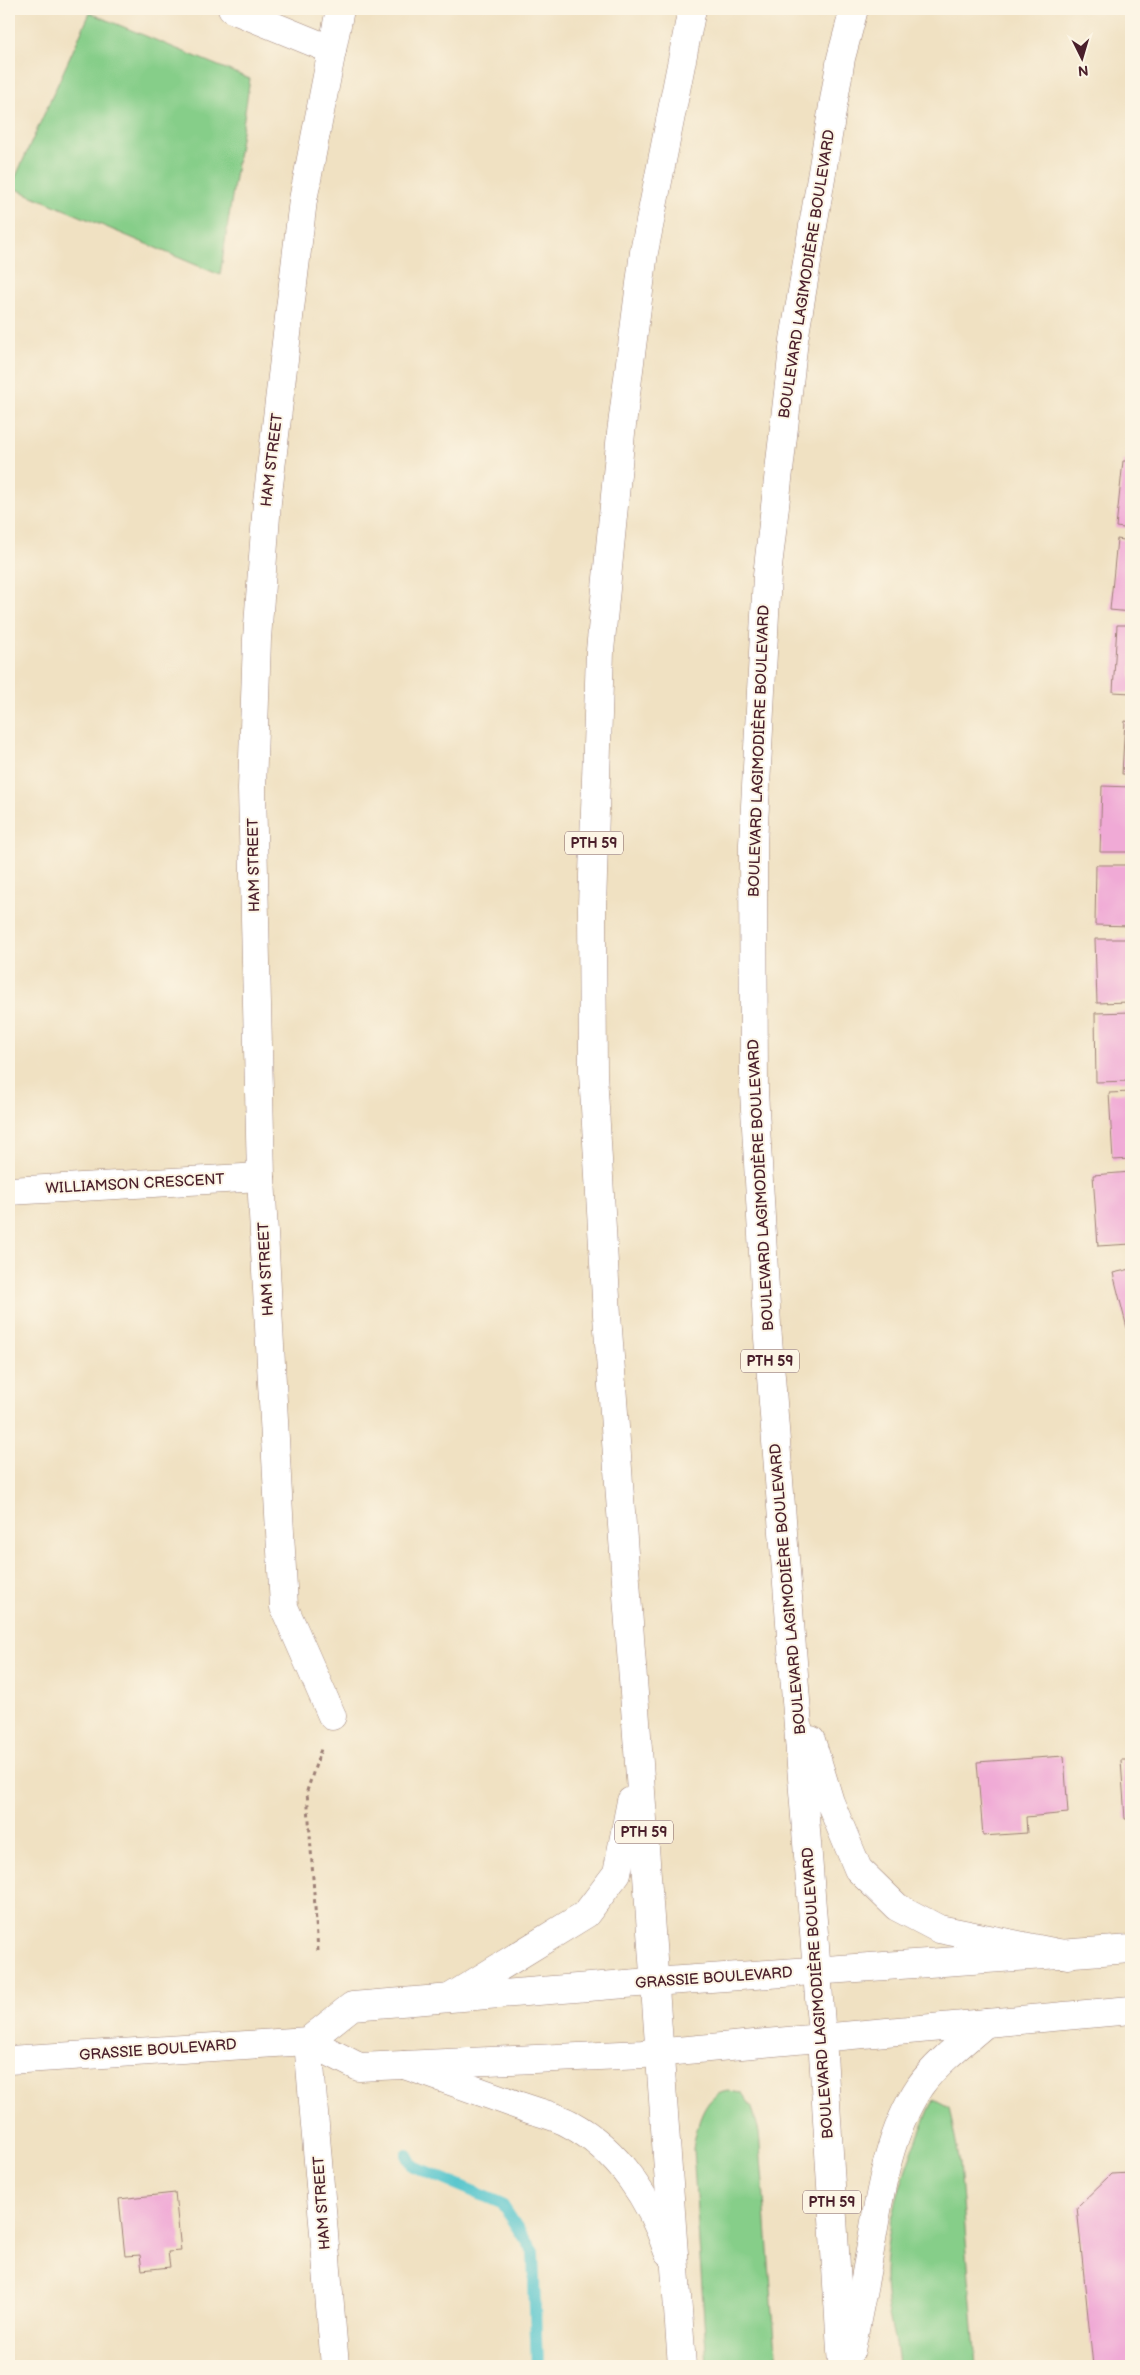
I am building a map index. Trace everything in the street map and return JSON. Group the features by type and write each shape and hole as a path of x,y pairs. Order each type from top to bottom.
{"main road":[{"path":"232,9 332,50"},
{"name":"HAM STREET","path":"332,1716 284,1607 261,1177 252,789 257,639 267,502 303,200 340,9"},
{"name":"PTH 59","path":"682,2366 607,1315 593,1073 592,907 600,652 621,433 644,252 692,9"},
{"name":"BOULEVARD LAGIMODIÈRE BOULEVARD","path":"842,2366 822,2037 767,1325 756,1120 753,844 767,576 794,340 841,58 854,9"},
{"name":"WILLIAMSON CRESCENT","path":"9,1190 261,1177"},
{"path":"451,1996 586,1914 618,1873 631,1810 634,1682"},
{"path":"796,1693 830,1802 858,1869 897,1907 938,1929 1068,1954"},
{"name":"GRASSIE BOULEVARD","path":"9,2060 308,2041 352,2006 451,1996 1131,1950"},
{"path":"308,2041 359,2067 660,2052 1131,2010"},
{"path":"848,2366 878,2201 897,2134 910,2103 922,2084 939,2065 986,2023"},
{"name":"HAM STREET","path":"308,2041 335,2366"},
{"path":"404,2065 554,2117 584,2133 610,2152 642,2195 667,2250 677,2290"}],"path":[{"path":"318,1951 307,1791 332,1716"}],"green space":[{"path":"90,13 250,79 220,275 11,187"},
{"path":"728,2091 742,2093 752,2107 759,2132 777,2366 707,2366 693,2149 696,2132 707,2105 719,2094"},
{"path":"934,2099 949,2107 960,2164 976,2366 898,2366 887,2304 885,2283 886,2261 893,2213 907,2165"}],"building":[{"path":"1123,461 1131,461 1131,529 1116,527"},
{"path":"1117,539 1131,541 1131,612 1110,610"},
{"path":"1117,625 1131,625 1131,693 1113,692"},
{"path":"1125,721 1131,722 1131,774 1122,774"},
{"path":"1102,786 1131,787 1131,852 1100,852"},
{"path":"1096,865 1131,865 1131,926 1095,925"},
{"path":"1095,939 1131,939 1131,1002 1097,1003"},
{"path":"1131,1012 1131,1081 1096,1082 1095,1013"},
{"path":"1131,1092 1131,1159 1113,1160 1109,1093"},
{"path":"1131,1172 1131,1244 1098,1246 1093,1175"},
{"path":"1131,1269 1131,1327 1127,1328 1113,1273"},
{"path":"1064,1756 1068,1813 1026,1817 1027,1833 983,1836 977,1762"},
{"path":"1121,1760 1131,1760 1131,1819 1125,1819"},
{"path":"1131,2173 1131,2366 1093,2366 1077,2207 1111,2174"},
{"path":"175,2193 181,2251 168,2252 170,2267 142,2270 140,2255 125,2256 119,2199"}],"waterway":[{"path":"407,2155 413,2166 501,2203 533,2252 537,2366"}]}
